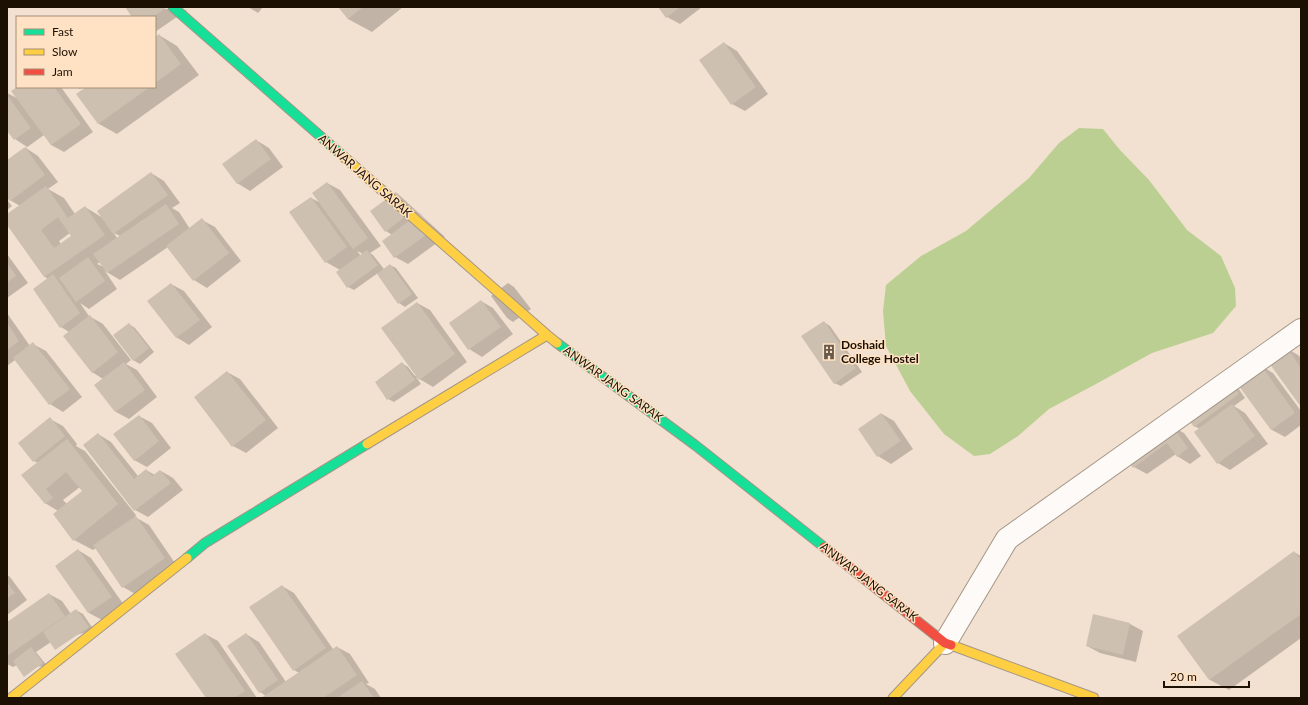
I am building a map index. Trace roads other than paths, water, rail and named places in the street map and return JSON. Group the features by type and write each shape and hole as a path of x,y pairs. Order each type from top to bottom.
{"main road":[{"name":"ANWAR JANG SARAK","path":"173,7 547,335 695,445 945,643 1094,698"},
{"path":"11,698 205,543 547,335"},
{"path":"893,698 945,643"}],"street":[{"path":"945,643 1007,539 1301,330"}],"place":[{"name":"Doshaid College Hostel","path":"829,352"}]}
